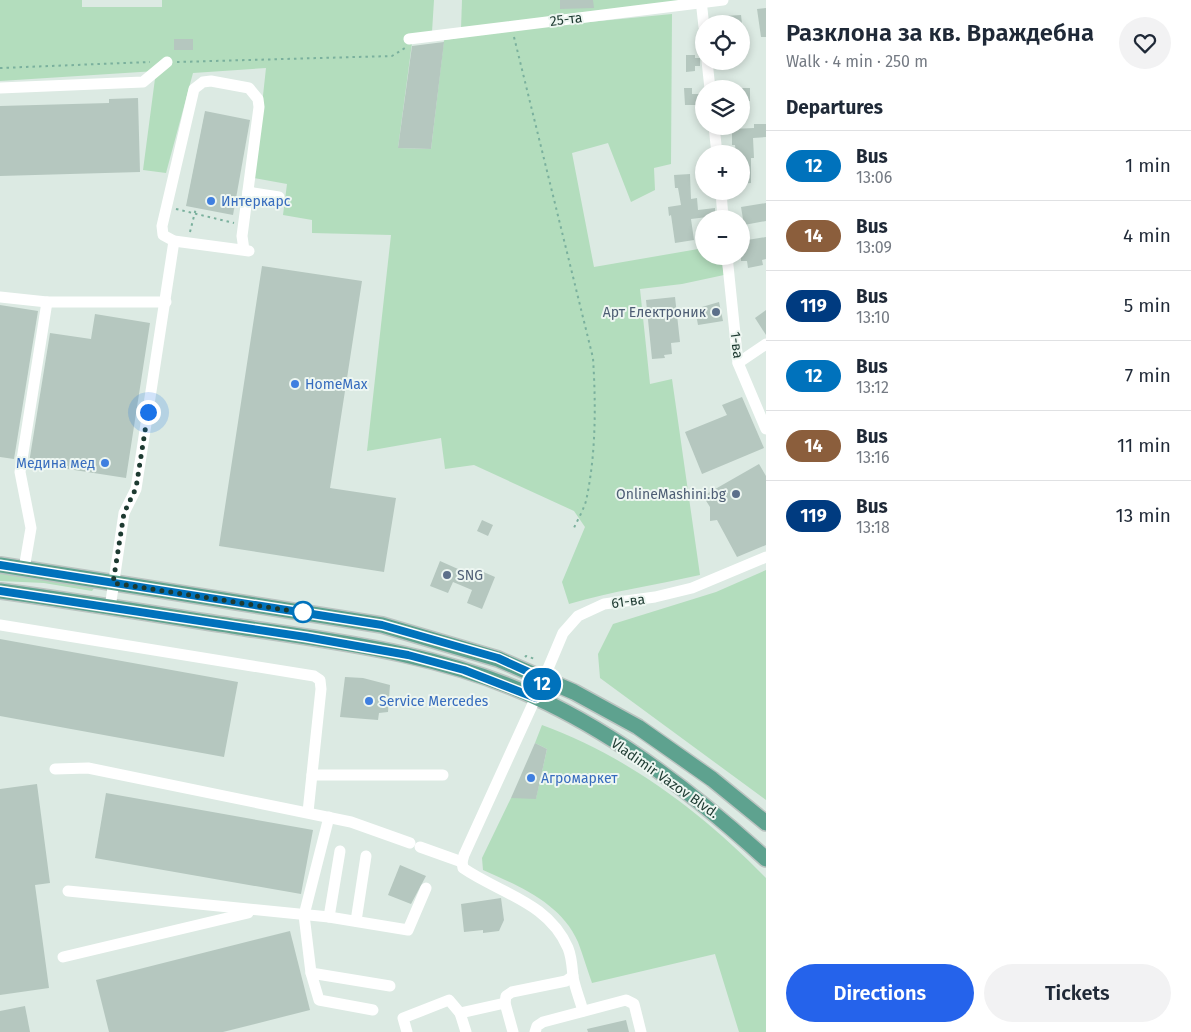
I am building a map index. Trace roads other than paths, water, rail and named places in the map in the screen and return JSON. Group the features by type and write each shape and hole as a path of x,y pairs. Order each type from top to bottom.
{"main road":[{"name":"Vladimir Vazov Blvd.","path":"0,565 382,625 498,658 574,692 638,727 712,779 764,822"},
{"name":"Vladimir Vazov Blvd.","path":"0,591 306,637 408,655 464,670 536,698 629,749 720,817 766,859"}],"street":[{"name":"25-та","path":"409,39 723,0"},
{"path":"701,2 703,15"},
{"path":"0,88 143,82 166,62"},
{"path":"210,81 249,88 258,99 259,107 248,192 242,236 247,251 174,241 163,235 162,226 166,207 194,90 198,85 210,81"},
{"path":"248,192 279,197"},
{"path":"110,608 124,513 136,488 174,241"},
{"name":"1-ва","path":"728,265 738,363 766,429"},
{"path":"0,297 47,302 166,302"},
{"path":"24,569 31,528 20,472 47,302"},
{"path":"738,363 766,344"},
{"name":"61-ва","path":"462,862 536,698 563,633 578,616 604,604 656,597 692,588 766,557"},
{"path":"0,625 314,676 320,680 322,689 308,812"},
{"path":"55,769 88,768 308,812 351,822 462,862 464,868 474,875 514,894 535,907 555,925 568,948 574,967 573,976 583,1010"},
{"path":"312,775 442,775"},
{"path":"329,817 304,915 311,973 319,1000 373,1010"},
{"path":"329,917 340,852"},
{"path":"356,921 366,856"},
{"path":"68,891 329,917 408,930 426,888"},
{"path":"63,957 258,911"},
{"path":"311,973 390,986"},
{"path":"513,1032 505,1003 506,996 512,992 566,981 573,976"},
{"path":"407,1032 402,1018 450,1000 460,1013 466,1032"},
{"path":"535,1032 537,1026 544,1022 620,1000 631,1001 637,1010 641,1032"},
{"path":"460,1013 505,1003"}],"place":[{"name":"Интеркарс","path":"211,201"},
{"name":"Арт Електроник","path":"716,312"},
{"name":"HomeMax","path":"295,384"},
{"name":"Медина мед","path":"105,463"},
{"name":"ОnlineMashini.bg","path":"736,494"},
{"name":"SNG","path":"447,575"},
{"name":"Service Mercedes","path":"369,701"},
{"name":"Агромаркет","path":"531,778"}]}
